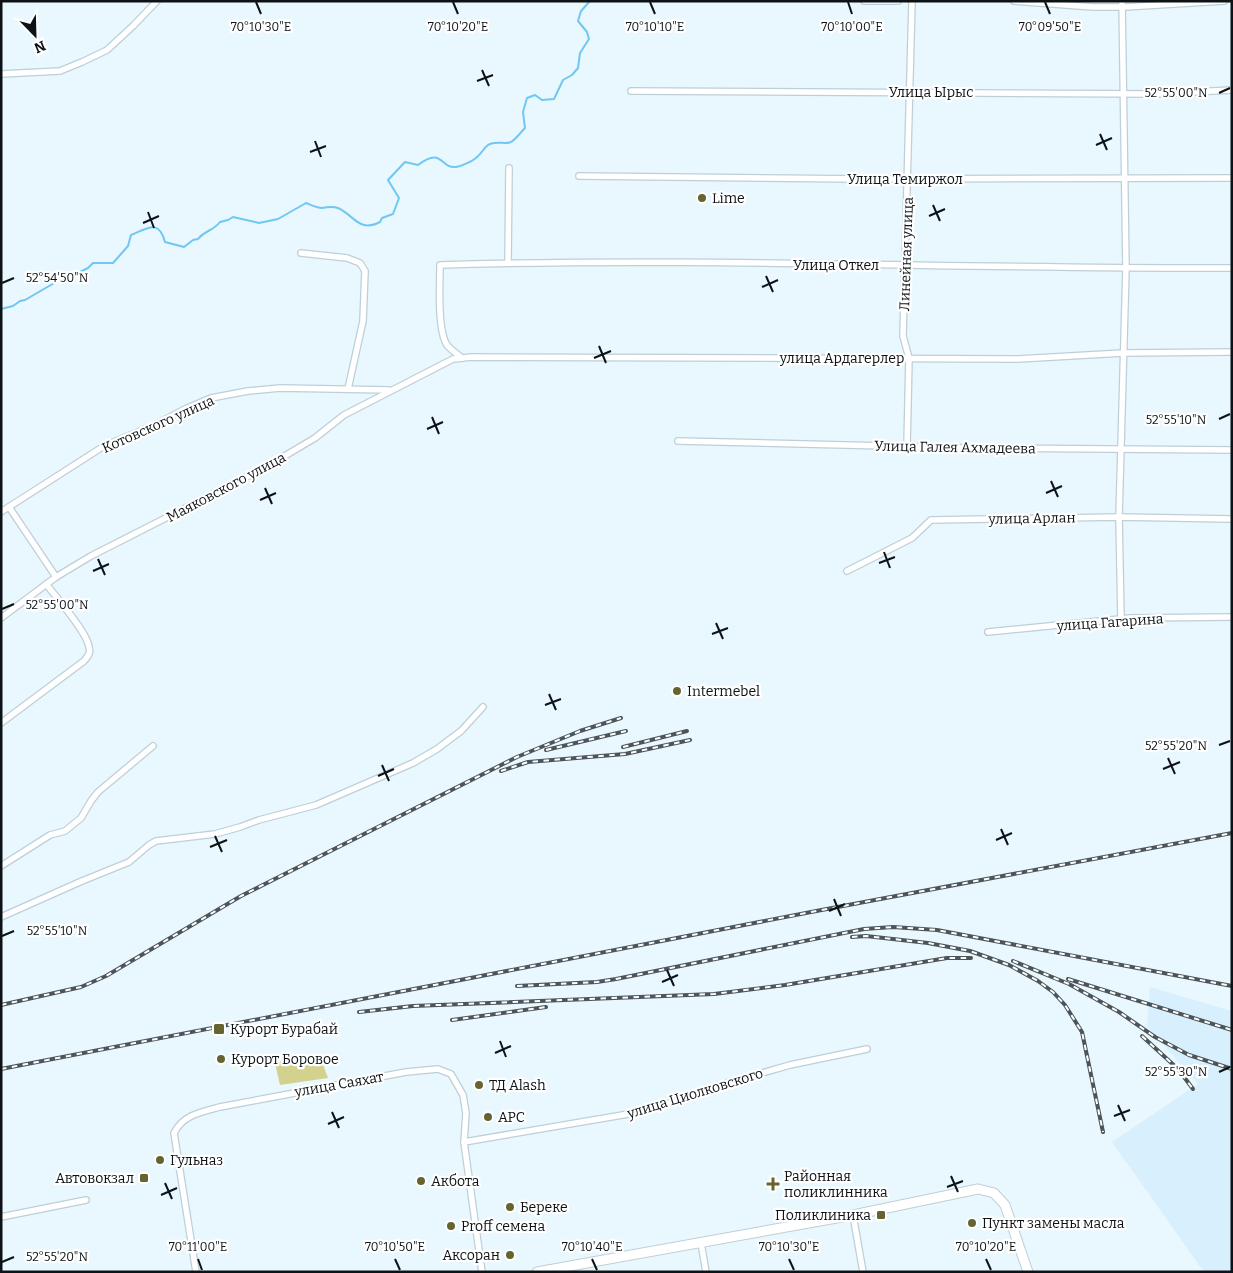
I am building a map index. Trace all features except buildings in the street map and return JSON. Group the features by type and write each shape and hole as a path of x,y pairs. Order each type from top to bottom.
{"main road":[{"path":"537,1272 853,1215 978,1189 994,1193 1005,1204 1028,1272"}],"street":[{"path":"1,74 60,71 82,62 107,50 157,1"},
{"path":"864,1 898,1"},
{"name":"Линейная улица","path":"907,446 909,358 903,336 909,179 912,1"},
{"path":"1014,1 1093,7 1122,4 1224,1"},
{"path":"1121,619 1119,517 1126,268 1122,4"},
{"name":"Улица Ырыс","path":"631,91 1123,94 1232,90"},
{"path":"508,263 509,168"},
{"name":"Улица Темиржол","path":"579,176 909,179 1232,178"},
{"path":"301,254 347,258 360,263 365,272 363,322 348,389"},
{"name":"Улица Откел","path":"462,358 452,350 444,339 440,304 440,265 508,263 1232,268"},
{"name":"улица Ардагерлер","path":"453,360 462,358 1018,359 1123,354 1232,352"},
{"name":"Маяковского улица","path":"1,618 56,577 91,556 219,492 293,452 315,438 344,415 453,360"},
{"name":"Котовского улица","path":"1,512 104,446 211,398 248,391 280,388 391,390"},
{"name":"Улица Галея Ахмадеева","path":"678,441 1232,450"},
{"path":"9,507 56,577"},
{"name":"улица Арлан","path":"847,571 912,538 931,520 1119,517 1232,519"},
{"path":"1,723 84,661 89,655 89,646 83,634 46,584"},
{"name":"улица Гагарина","path":"988,632 1121,619 1232,618"},
{"path":"1,917 129,862 148,845 156,841 214,834 316,805 413,763 438,749 461,731 483,707"},
{"path":"1,866 50,835 65,831 81,818 98,792 153,746"},
{"name":"улица Циолковского","path":"464,1142 646,1111 720,1085 781,1067 867,1049"},
{"name":"улица Саяхат","path":"196,1272 174,1133 182,1120 220,1107 314,1088 406,1072 438,1070 451,1074 464,1095 466,1113 464,1142 482,1272"},
{"path":"1,1217 86,1200"},
{"path":"853,1215 863,1272"},
{"path":"701,1243 706,1272"}],"shaded area":[{"path":"1150,987 1232,1011 1232,1272 1204,1272 1112,1142 1198,1084 1147,1026"},
{"path":"319,1054 328,1078 280,1085 275,1063"}],"waterway":[{"path":"1,309 13,306 65,275 74,275 88,268 93,263 113,263 128,246 131,235 152,227 160,230 165,242 184,247 214,228 220,222 233,217 259,223 278,219 306,203 320,208 338,208 362,224 373,225 380,222 382,218 393,214 399,198 388,180 405,162 418,165 426,160 437,158 451,167 464,164 475,159 488,145 509,143 517,137 525,128 523,112 527,98 535,95 542,100 554,99 563,80 572,75 578,68 580,53 589,39 587,32 578,21 581,11 590,1"}],"railway":[{"path":"1,1005 81,987 106,976 241,896 517,757 580,731 621,718"},
{"path":"546,750 626,731"},
{"path":"623,747 687,731"},
{"path":"501,771 528,762 625,754 690,740"},
{"path":"1,1069 811,912 1232,833"},
{"path":"517,986 597,982 864,929 893,927 937,930 1232,986"},
{"path":"852,937 866,936 928,943 970,951 1009,965 1038,981 1053,992 1065,1005 1082,1032 1103,1132"},
{"path":"359,1012 413,1006 714,994 785,985 947,958 971,958"},
{"path":"1013,961 1069,984 1119,1012 1155,1037 1189,1055 1232,1069"},
{"path":"1068,979 1232,1030"},
{"path":"452,1020 546,1007"},
{"path":"1142,1036 1178,1069 1193,1089"}],"place":[{"name":"Lime","path":"702,198"},
{"name":"Intermebel","path":"677,691"},
{"name":"Курорт Бурабай","path":"219,1029"},
{"name":"Курорт Боровое","path":"221,1059"},
{"name":"ТД Alash","path":"479,1085"},
{"name":"АРС","path":"488,1117"},
{"name":"Гульназ","path":"160,1160"},
{"name":"Автовокзал","path":"144,1178"},
{"name":"Акбота","path":"421,1181"},
{"name":"Районная поликлинника","path":"773,1184"},
{"name":"Береке","path":"510,1207"},
{"name":"Поликлиника","path":"881,1215"},
{"name":"Пункт замены масла","path":"972,1223"},
{"name":"Proff семена","path":"451,1226"},
{"name":"Аксоран","path":"510,1255"}]}
